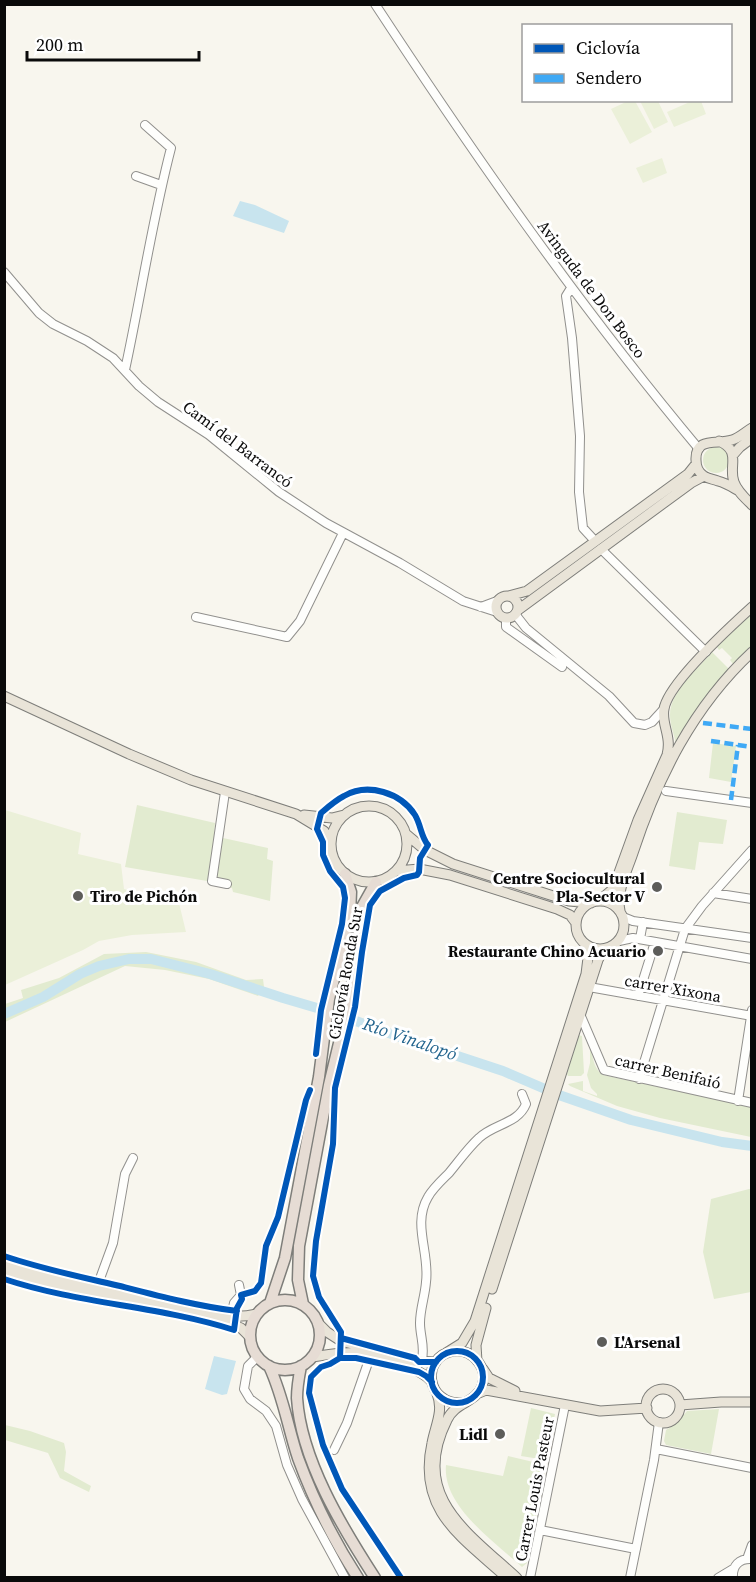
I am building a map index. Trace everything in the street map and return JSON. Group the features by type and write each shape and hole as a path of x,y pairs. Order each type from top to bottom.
{"highway":[{"path":"270,1303 285,1258 318,1087 329,999 352,903 350,884 345,874"},
{"path":"303,1304 298,1280 299,1246 335,1060 348,1010 362,908 376,882"},
{"path":"281,1299 303,1304 315,1316 318,1323 319,1344 312,1357 301,1366 290,1370 279,1370 269,1366 251,1346 252,1321 256,1314 270,1303 281,1299"},
{"path":"269,1366 281,1395 311,1492 358,1578"},
{"path":"301,1366 297,1396 300,1420 310,1455 329,1498 375,1578"}],"main road":[{"path":"509,613 688,474 696,464 699,449 708,442 735,439 752,428"},
{"path":"733,455 752,438"},
{"path":"719,441 728,446 733,455 734,483 752,505"},
{"path":"696,464 704,476 739,491"},
{"path":"714,479 725,476 733,467"},
{"path":"509,613 497,601 502,597 526,591 704,476"},
{"path":"509,596 515,600 509,613"},
{"path":"576,923 581,911 613,889 638,820 667,754 669,738 663,710 677,686 706,652 752,607"},
{"path":"558,1071 599,957 619,941 624,930 620,892 639,833 677,748 707,701 752,652"},
{"path":"4,690 190,780 296,814 332,818 364,806 381,808 398,819 406,834 425,850 453,864 569,902 611,904 621,914"},
{"path":"4,696 162,767"},
{"path":"296,814 324,831 331,844 335,861 345,874 354,880 376,882 397,871 419,869 450,875 570,915 576,923 578,935 585,944 595,949 607,949"},
{"path":"331,844 335,828 345,814"},
{"path":"397,871 406,853 406,834"},
{"path":"479,1393 483,1380 476,1345 477,1336 586,974 588,958 585,944"},
{"path":"507,1578 454,1528 441,1513 432,1495 428,1470 432,1441 441,1409 431,1375 441,1358 462,1343 475,1321 545,1113"},
{"path":"4,1264 67,1282 231,1316 246,1317 256,1314"},
{"path":"4,1271 52,1286 227,1322 241,1328 250,1337"},
{"path":"318,1323 341,1341 419,1362 441,1358 460,1351 472,1356 489,1378 526,1396"},
{"path":"312,1357 354,1353 411,1368 432,1382"},
{"path":"517,1578 459,1524 437,1491 434,1472 439,1441 451,1412 486,1389 600,1411 646,1408"},
{"path":"660,1389 674,1394 680,1405 674,1419 668,1422 659,1422 650,1416 646,1408 649,1396 660,1389"},
{"path":"437,1394 448,1402 462,1403"},
{"path":"680,1405 721,1401 752,1402"}],"street":[{"name":"Avinguda de Don Bosco","path":"375,4 537,244 699,449"},
{"path":"125,370 161,185 171,148 145,125"},
{"path":"136,176 161,185"},
{"name":"Camí del Barrancó","path":"4,272 39,313 53,324 113,358 139,386 208,435 279,492 343,533 400,563 463,602 480,608 509,613"},
{"path":"571,288 566,296 580,436 579,492 583,528 706,652"},
{"path":"195,617 287,637 300,621 343,533"},
{"path":"480,608 497,601"},
{"path":"562,667 506,627 509,613 614,700 634,723 639,725 652,722 663,710"},
{"path":"666,791 752,803"},
{"path":"225,792 212,881 227,884"},
{"path":"639,1079 685,929 713,893 750,852"},
{"path":"713,893 752,899"},
{"path":"621,914 643,922 752,938"},
{"path":"640,939 643,922"},
{"path":"619,941 628,938 640,939 752,959"},
{"path":"638,996 655,942"},
{"name":"carrer Xixona","path":"589,987 751,1014"},
{"name":"carrer Benifaió","path":"580,1014 604,1070 752,1103"},
{"path":"738,1101 751,1014"},
{"path":"419,1362 422,1359 424,1348 420,1324 427,1263 420,1222 422,1210 429,1196 479,1137 489,1129 514,1119 519,1114 526,1104 522,1094"},
{"path":"98,1284 113,1243 125,1174 133,1158"},
{"path":"231,1316 234,1303 241,1295 239,1285"},
{"path":"424,1348 432,1355 441,1358"},
{"path":"258,1356 249,1366 244,1389 250,1399 267,1411 276,1426 287,1465 302,1499 345,1578"},
{"path":"334,1450 347,1423 370,1357"},
{"name":"Carrer Louis Pasteur","path":"530,1578 565,1405"},
{"path":"630,1578 656,1449 659,1422"},
{"path":"656,1449 752,1468"},
{"path":"540,1530 636,1549"},
{"path":"718,1578 733,1573 739,1561 749,1559 752,1545"}],"green space":[{"path":"626,102 636,102 652,132 630,144 611,109"},
{"path":"640,102 658,102 668,122 654,129"},
{"path":"690,102 701,102 706,114 674,127 667,112"},
{"path":"662,158 667,173 643,183 636,168"},
{"path":"716,447 725,451 729,460 725,469 716,473 707,469 703,460 707,451"},
{"path":"751,614 751,646 733,664 730,660 732,658 722,648 719,650 717,647"},
{"path":"712,652 729,669 689,720 676,744 671,726 671,706 686,681"},
{"path":"713,743 736,746 731,782 709,778"},
{"path":"137,805 215,823 214,836 268,848 267,859 273,861 270,901 233,892 232,888 207,881 125,867"},
{"name":"Tiro de Pichón","path":"5,810 81,833 78,854 121,864 124,889 179,903 186,932 132,935 99,941 5,985"},
{"path":"677,812 727,820 723,844 699,842 695,870 669,866"},
{"path":"146,952 196,962 246,980 263,979 264,987 258,996 209,979 165,970 125,966 5,1022 5,1004 23,998 21,990 59,978 104,954"},
{"path":"578,1035 582,1036 584,1073 581,1076 568,1076 567,1074"},
{"path":"590,1039 595,1064 603,1075 751,1107 751,1137 660,1118 617,1106 570,1086 568,1084 583,1081 583,1091 597,1096 591,1088 587,1075 590,1063"},
{"path":"752,1189 751,1292 714,1299 703,1252 711,1199"},
{"path":"531,1408 555,1414 546,1460 521,1456"},
{"path":"719,1409 711,1454 666,1445 664,1441 666,1430 677,1423 687,1411"},
{"path":"5,1425 64,1443 66,1452 64,1471 91,1486 89,1492 60,1478 48,1453 5,1440"},
{"path":"508,1456 546,1465 527,1563 522,1567 472,1522 452,1495 447,1480 446,1465 503,1476"}],"water":[{"path":"240,201 255,205 289,221 284,233 233,216"},
{"path":"214,1356 236,1361 227,1394 222,1395 205,1389"}],"waterway":[{"name":"Río Vinalopó","path":"4,1014 43,997 80,974 99,966 129,959 151,959 210,974 334,1013 503,1071 559,1095 631,1120 722,1142 752,1146"}],"marked path":[{"path":"703,723 752,729"},
{"path":"711,741 752,747"},
{"path":"731,800 738,745"}],"cycle path":[{"name":"Ciclovía Ronda Sur","path":"316,1054 321,1010 342,924 345,898 343,887 330,871 323,855 323,842 317,829 321,813 353,792 363,790 383,792 409,807 428,845 420,858 417,875 404,878 380,891 370,905 355,1007 335,1088 333,1144 316,1241 313,1276 319,1297 341,1332 340,1358"},
{"path":"4,1279 61,1294 177,1315 234,1330 241,1295 255,1291 261,1283 266,1246 278,1217 310,1090"},
{"path":"4,1256 47,1269 164,1297 237,1311"},
{"path":"341,1338 415,1358 419,1362 436,1362"},
{"path":"452,1351 462,1351 471,1355 479,1363 483,1377 479,1391 471,1399 462,1403 452,1403 443,1399 435,1391 431,1382 431,1372 435,1363 443,1355 452,1351"},
{"path":"340,1358 321,1367 311,1377 309,1393 323,1445 342,1489 401,1578"},
{"path":"340,1358 356,1358 419,1372 432,1382"}],"place":[{"name":"Centre Sociocultural Pla-Sector V","path":"657,887"},
{"name":"Tiro de Pichón","path":"78,896"},
{"name":"Restaurante Chino Acuario","path":"658,951"},
{"name":"L'Arsenal","path":"602,1342"},
{"name":"Lidl","path":"500,1434"}]}
